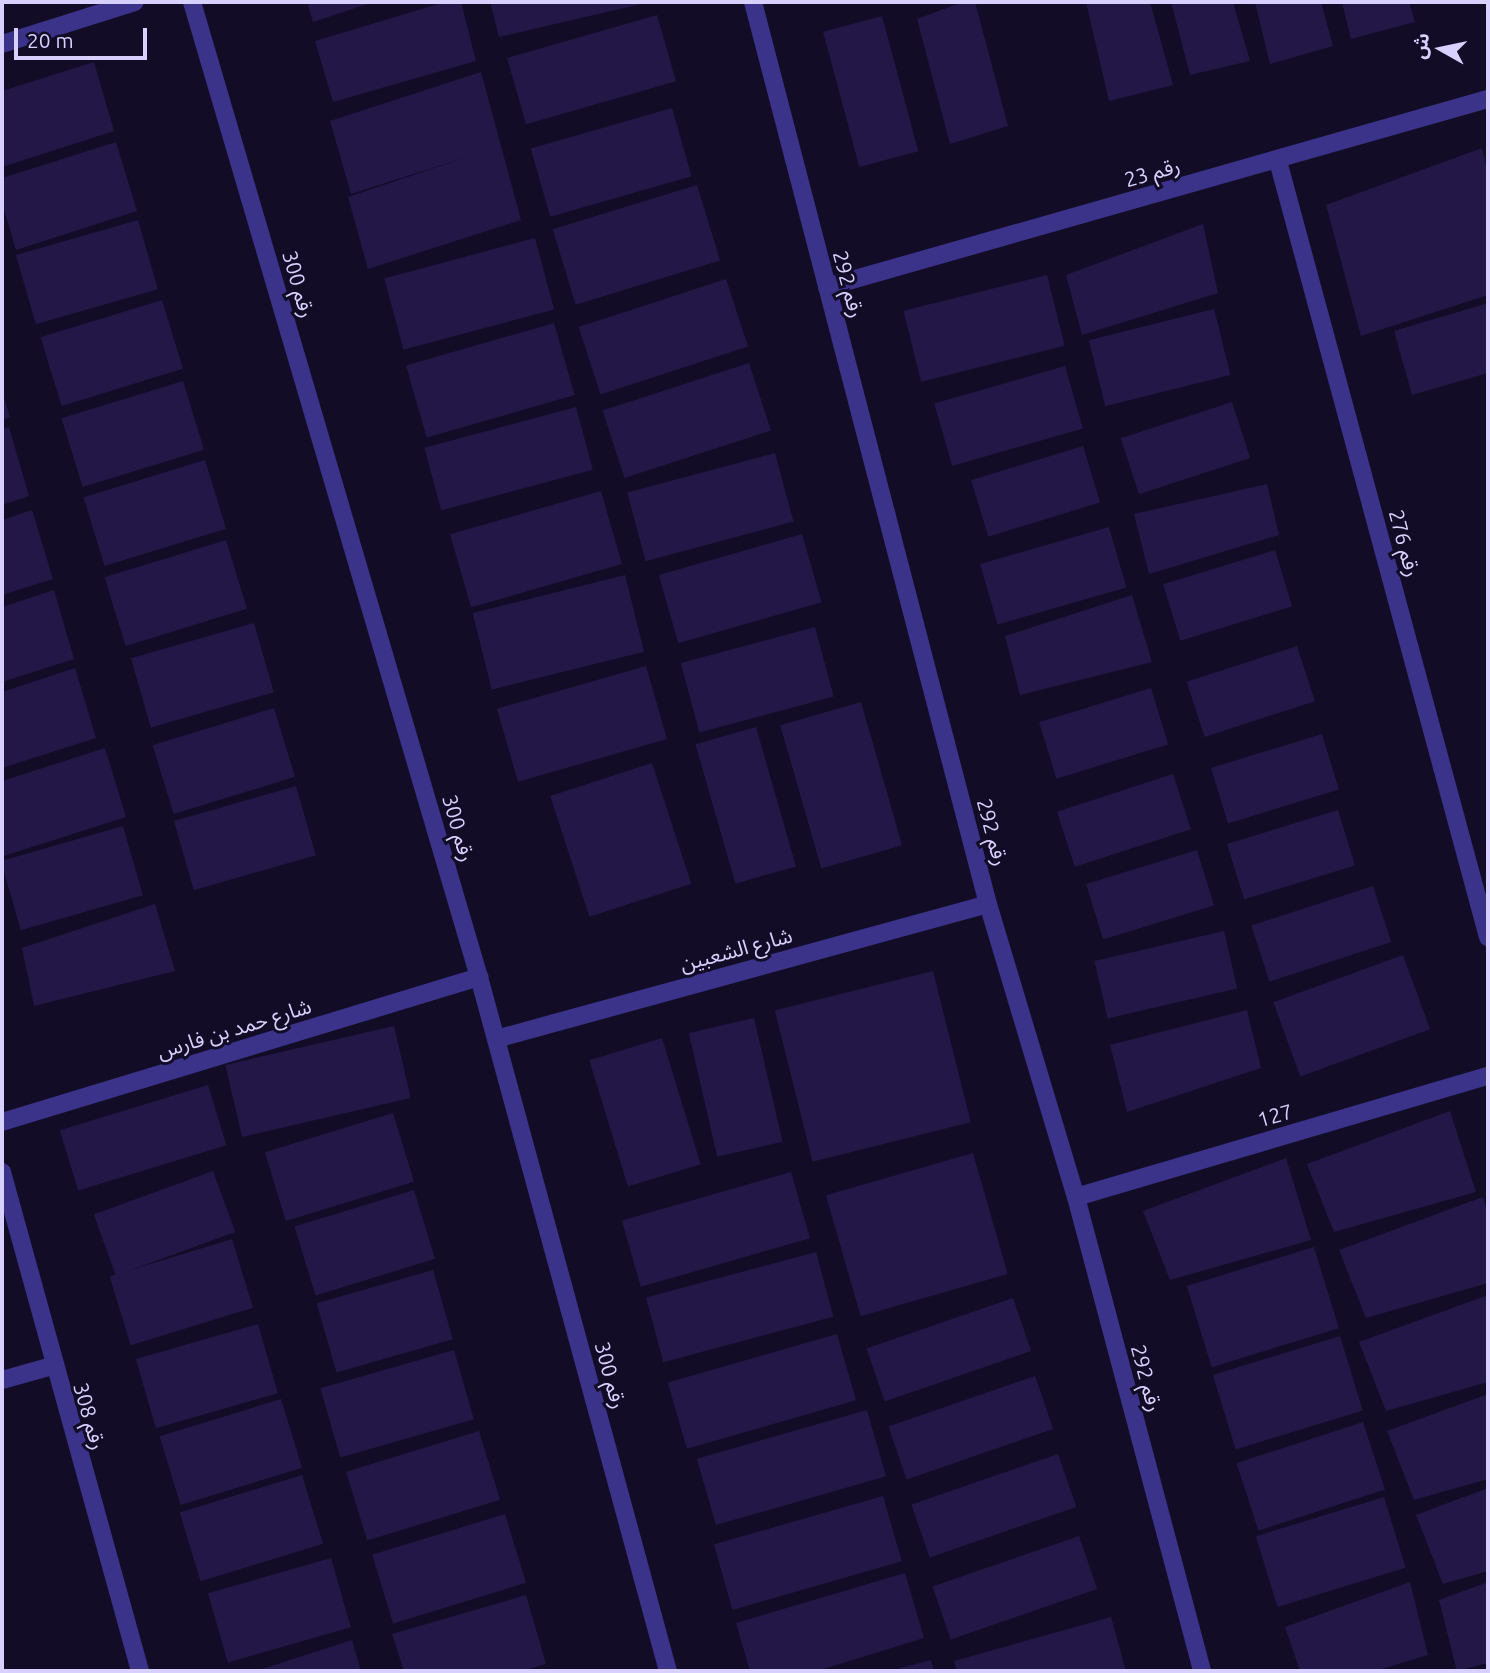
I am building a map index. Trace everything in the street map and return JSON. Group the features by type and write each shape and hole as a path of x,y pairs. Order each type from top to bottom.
{"street":[{"path":"2,44 135,2"},
{"name":"رقم 300","path":"191,2 479,977 668,1671"},
{"name":"رقم 292","path":"753,2 988,904 1076,1198 1202,1671"},
{"name":"رقم 23","path":"827,287 1278,161 1488,99"},
{"name":"رقم 276","path":"1278,161 1488,937"},
{"name":"شارع الشعبين","path":"496,1038 988,904"},
{"name":"شارع حمد بن فارس","path":"2,1122 479,977"},
{"name":"127","path":"1076,1198 1488,1076"},
{"name":"رقم 308","path":"2,1172 52,1366 140,1671"},
{"path":"2,1380 52,1366"}],"building":[{"path":"307,2 373,2 313,22"},
{"path":"445,2 461,2 476,61 333,102 315,41"},
{"path":"490,2 645,2 645,3 499,37"},
{"path":"963,2 975,2 1008,126 950,144 917,19"},
{"path":"1086,2 1150,2 1173,85 1109,101"},
{"path":"1171,2 1233,2 1250,61 1190,75"},
{"path":"1255,2 1321,2 1333,46 1270,64"},
{"path":"1342,2 1409,2 1415,22 1351,39"},
{"path":"657,15 676,81 526,124 507,58"},
{"path":"882,16 918,151 859,167 823,32"},
{"path":"94,62 114,131 2,167 2,91"},
{"path":"481,72 521,220 368,269 348,197 470,156 351,194 330,121"},
{"path":"672,108 692,176 550,217 531,149"},
{"path":"116,142 137,211 16,250 2,203 2,178"},
{"path":"1482,148 1488,174 1488,295 1361,336 1326,205"},
{"path":"697,185 720,261 576,305 553,229"},
{"path":"138,220 158,289 36,324 16,255"},
{"path":"1203,224 1218,293 1082,335 1066,275"},
{"path":"535,238 554,309 403,350 384,278"},
{"path":"1047,275 1065,346 921,382 903,311"},
{"path":"726,279 748,347 601,394 579,327"},
{"path":"162,300 183,369 62,406 41,337"},
{"path":"1488,303 1488,373 1412,395 1394,331"},
{"path":"1214,309 1230,375 1105,406 1089,340"},
{"path":"554,323 575,395 427,438 406,365"},
{"path":"749,363 771,431 624,478 603,411"},
{"path":"1065,366 1083,428 952,466 934,403"},
{"path":"183,381 204,450 83,487 62,418"},
{"path":"2,391 10,417 2,420"},
{"path":"1232,402 1250,458 1139,494 1121,438"},
{"path":"576,407 593,470 441,510 424,448"},
{"path":"9,427 29,496 2,505 2,429"},
{"path":"1083,446 1100,502 988,537 971,480"},
{"path":"775,453 793,522 646,561 627,493"},
{"path":"205,460 226,529 105,566 84,497"},
{"path":"1267,484 1279,535 1149,574 1134,514"},
{"path":"601,491 622,564 471,607 450,534"},
{"path":"32,510 53,579 2,595 2,520"},
{"path":"1109,527 1126,588 998,624 980,564"},
{"path":"802,534 822,602 678,643 659,575"},
{"path":"226,540 247,609 126,646 105,577"},
{"path":"1275,550 1292,606 1180,641 1163,584"},
{"path":"625,575 644,652 492,690 473,613"},
{"path":"54,590 74,659 2,682 2,607"},
{"path":"1132,595 1152,662 1020,695 1005,636"},
{"path":"254,623 274,692 151,727 131,658"},
{"path":"815,627 834,697 699,733 681,663"},
{"path":"1297,646 1315,701 1205,737 1187,682"},
{"path":"646,666 667,739 518,782 497,709"},
{"path":"75,668 96,738 2,768 2,692"},
{"path":"1151,688 1168,744 1056,779 1039,722"},
{"path":"861,702 902,845 821,868 780,725"},
{"path":"274,708 295,777 174,814 153,745"},
{"path":"756,727 796,866 735,884 695,744"},
{"path":"1322,734 1339,789 1228,823 1211,768"},
{"path":"105,748 126,817 4,856 2,781"},
{"path":"652,763 691,884 589,917 550,796"},
{"path":"1173,774 1191,829 1075,867 1057,812"},
{"path":"296,786 316,855 194,890 174,821"},
{"path":"1338,810 1355,865 1244,899 1227,844"},
{"path":"123,826 143,895 21,930 2,861"},
{"path":"1197,850 1214,905 1103,939 1086,884"},
{"path":"1373,886 1391,942 1269,982 1251,926"},
{"path":"155,904 175,971 34,1006 22,948"},
{"path":"1224,931 1237,988 1108,1018 1094,961"},
{"path":"1403,955 1430,1029 1300,1076 1273,1002"},
{"path":"933,971 971,1122 813,1162 775,1010"},
{"path":"1247,1010 1261,1068 1127,1112 1110,1045"},
{"path":"754,1018 783,1142 717,1157 689,1033"},
{"path":"394,1026 411,1098 242,1137 225,1065"},
{"path":"662,1038 701,1164 628,1186 589,1060"},
{"path":"208,1085 226,1145 78,1191 60,1130"},
{"path":"1450,1111 1476,1192 1334,1232 1307,1164"},
{"path":"393,1113 414,1182 286,1221 265,1152"},
{"path":"973,1153 1008,1274 861,1316 826,1195"},
{"path":"1286,1158 1311,1240 1170,1280 1143,1211"},
{"path":"213,1171 235,1232 116,1276 94,1214"},
{"path":"791,1172 810,1238 641,1287 622,1221"},
{"path":"414,1190 435,1259 316,1295 294,1227"},
{"path":"1483,1197 1488,1215 1488,1283 1366,1318 1339,1250"},
{"path":"232,1239 253,1308 131,1345 110,1276"},
{"path":"1314,1247 1339,1328 1212,1367 1187,1286"},
{"path":"816,1252 833,1317 663,1362 646,1298"},
{"path":"433,1270 453,1339 337,1373 317,1303"},
{"path":"1488,1295 1488,1382 1386,1411 1359,1342"},
{"path":"1013,1298 1031,1351 885,1401 866,1348"},
{"path":"258,1324 278,1393 156,1428 136,1359"},
{"path":"837,1334 856,1400 687,1449 668,1383"},
{"path":"1340,1336 1363,1411 1236,1449 1213,1375"},
{"path":"454,1350 474,1419 340,1458 320,1388"},
{"path":"1035,1376 1053,1429 907,1479 888,1426"},
{"path":"1488,1394 1488,1479 1414,1500 1387,1431"},
{"path":"281,1399 302,1468 181,1505 160,1436"},
{"path":"867,1410 886,1476 716,1525 697,1459"},
{"path":"1363,1422 1385,1490 1258,1531 1237,1463"},
{"path":"479,1431 500,1500 367,1540 346,1472"},
{"path":"1058,1454 1076,1507 930,1557 911,1504"},
{"path":"302,1475 323,1544 201,1581 180,1512"},
{"path":"1488,1488 1488,1571 1443,1584 1416,1515"},
{"path":"883,1496 902,1561 733,1610 714,1545"},
{"path":"1384,1497 1406,1568 1277,1607 1256,1536"},
{"path":"505,1514 526,1583 393,1623 372,1555"},
{"path":"1079,1536 1097,1589 951,1639 932,1586"},
{"path":"331,1558 351,1627 228,1662 208,1593"},
{"path":"905,1573 924,1638 817,1671 750,1671 736,1623"},
{"path":"1410,1582 1428,1655 1375,1671 1300,1671 1285,1627"},
{"path":"1488,1582 1488,1663 1457,1671 1439,1600"},
{"path":"526,1595 546,1664 522,1671 404,1671 392,1634"},
{"path":"1111,1617 1126,1671 957,1671 954,1661"},
{"path":"352,1640 361,1671 256,1671"},
{"path":"931,1660 934,1671 893,1671 893,1670"}]}
